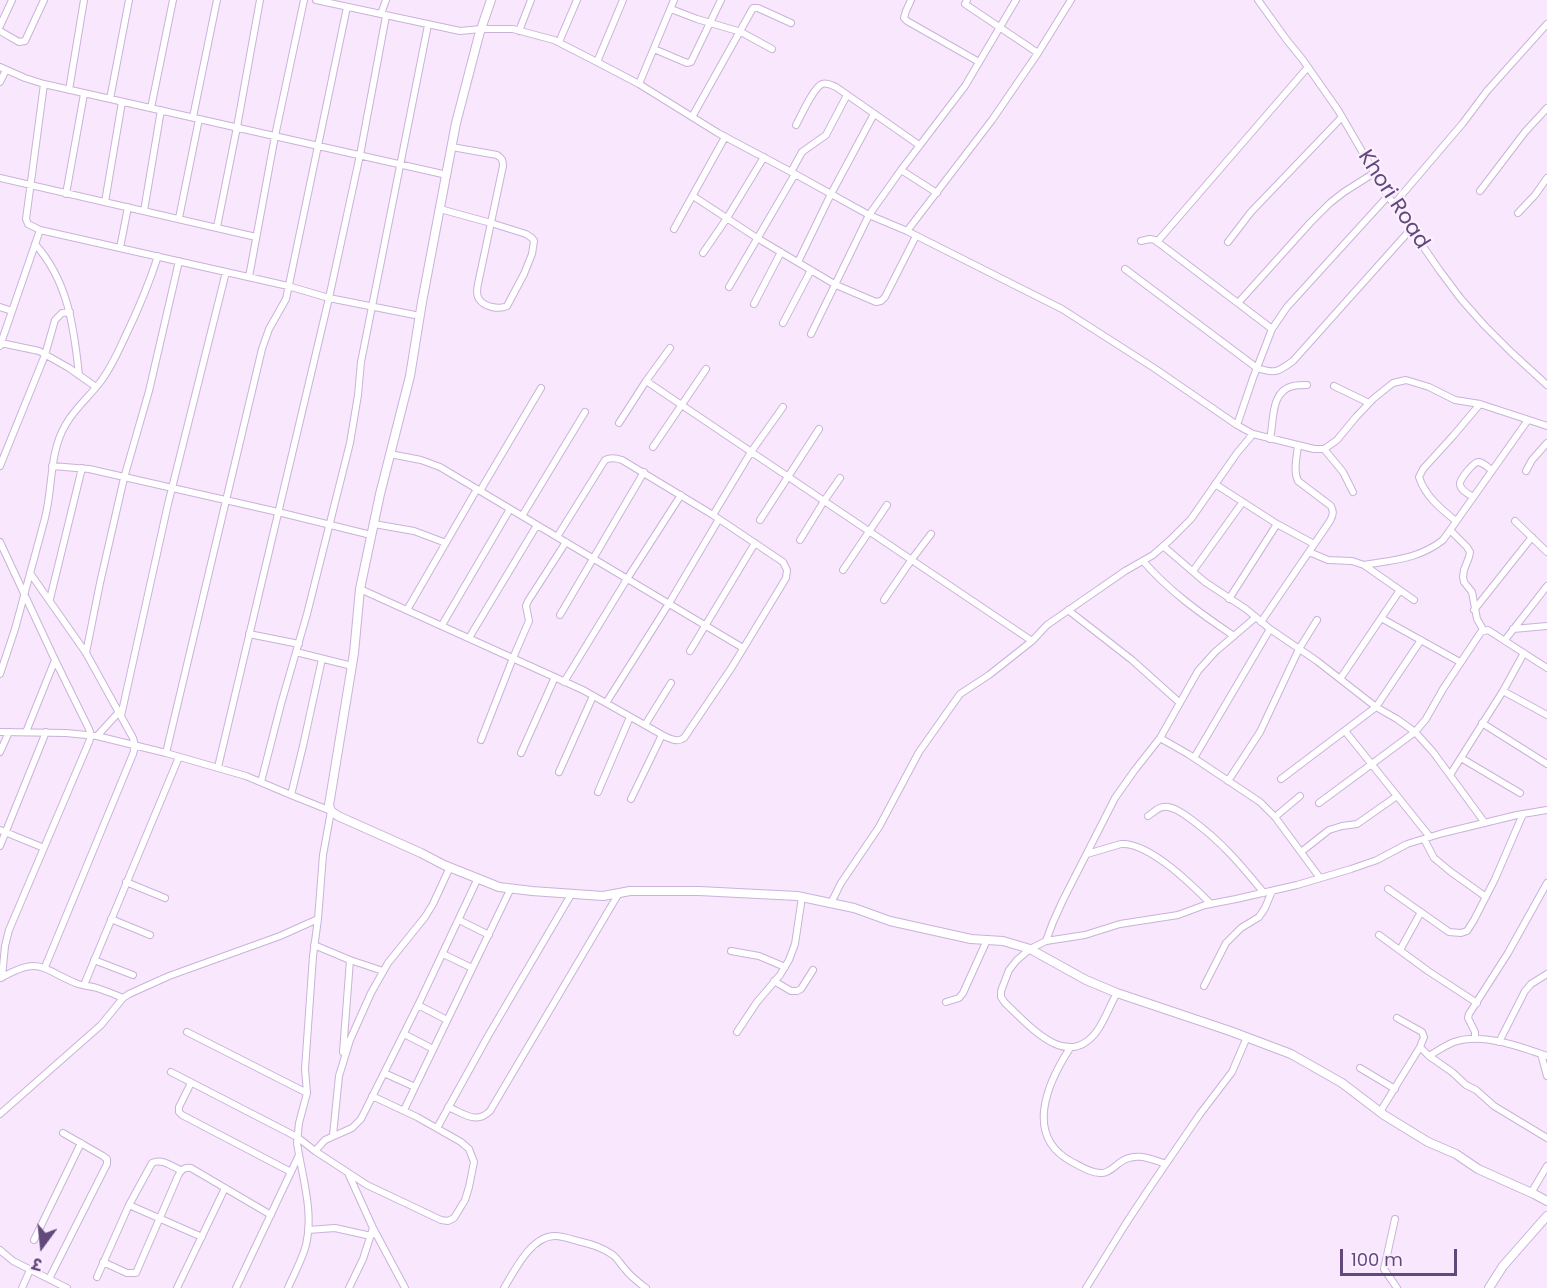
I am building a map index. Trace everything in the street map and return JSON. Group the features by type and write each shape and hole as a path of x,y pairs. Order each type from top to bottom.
{"street":[{"path":"0,26 12,0"},
{"path":"0,31 19,42 25,41 44,0"},
{"path":"69,90 84,0"},
{"path":"110,99 129,0"},
{"path":"151,108 173,0"},
{"path":"179,218 217,0"},
{"path":"217,227 260,0"},
{"path":"249,277 304,0"},
{"path":"316,0 460,31 481,28 513,29 559,42 639,84 725,137 869,216 907,231 1062,309 1237,425 1270,440 1324,449 1337,440 1369,403 1393,383 1406,380 1429,387 1455,400 1480,404 1547,426"},
{"path":"218,767 329,298 360,155 386,0"},
{"path":"288,1288 305,1246 308,1230 308,1207 297,1137 307,1093 305,1069 307,1022 323,855 331,811 329,805 333,775 352,666 360,589 410,376 456,123 481,28 491,0"},
{"path":"519,31 531,0"},
{"path":"559,42 577,0"},
{"path":"597,62 623,0"},
{"path":"639,84 674,0"},
{"path":"654,49 687,63 691,62 721,0"},
{"path":"911,0 904,18 907,21 979,62"},
{"path":"958,0 966,2 1038,53"},
{"path":"811,334 869,216 919,145 965,86 1016,0"},
{"path":"907,231 992,120 1071,0"},
{"name":"Khori Road","path":"1258,0 1342,117 1388,196 1440,272 1461,299 1511,352 1547,385"},
{"path":"166,753 262,349 269,329 282,308 288,286 347,7"},
{"path":"692,117 753,8 758,8 791,23"},
{"path":"671,9 741,33 772,48"},
{"path":"1394,204 1463,123 1487,91 1547,24"},
{"path":"261,782 350,443 361,362 428,25"},
{"path":"1541,32 1547,37"},
{"path":"1157,242 1308,67"},
{"path":"0,82 3,68 44,84 84,94 447,175"},
{"path":"796,125 814,91 821,84 827,83 919,145"},
{"path":"44,84 26,219 28,224 40,230 288,286 329,298 420,316"},
{"path":"66,194 84,94"},
{"path":"729,287 793,173 802,152 826,135 848,95"},
{"path":"105,202 122,102"},
{"path":"1479,191 1525,132 1547,108"},
{"path":"144,211 161,110"},
{"path":"798,262 874,114"},
{"path":"1228,242 1251,212 1342,117"},
{"path":"674,229 725,137"},
{"path":"440,209 491,223 526,234 534,241 532,254 524,274 504,309 480,302 477,297 478,284 491,223 503,166 501,158 492,153 452,147"},
{"path":"703,254 764,157"},
{"path":"901,170 937,193"},
{"path":"1238,303 1330,203 1374,173"},
{"path":"0,178 256,237"},
{"path":"1518,213 1547,178"},
{"path":"693,196 757,238 836,285 876,302 885,297 916,236"},
{"path":"1237,425 1272,330 1287,307 1388,196"},
{"path":"120,248 128,207"},
{"path":"1125,269 1257,368 1266,371 1280,371 1293,361 1411,229"},
{"path":"40,230 1,345 39,351 96,387"},
{"path":"1142,241 1150,239 1157,242 1272,330"},
{"path":"35,244 47,257 62,285 74,330 79,375"},
{"path":"754,304 781,252"},
{"path":"0,674 15,629 48,505 55,450 65,424 111,365 141,304 158,256"},
{"path":"86,653 124,478 149,391 179,261"},
{"path":"783,323 811,270"},
{"path":"1,977 9,930 89,742 94,735 120,714 172,489 226,272"},
{"path":"0,307 12,311"},
{"path":"0,466 58,316 70,312"},
{"path":"619,423 670,348"},
{"path":"653,447 706,369"},
{"path":"646,381 1032,640"},
{"path":"1270,440 1274,406 1284,389 1307,385"},
{"path":"1334,386 1369,403"},
{"path":"407,610 541,388"},
{"path":"1456,521 1427,494 1419,477 1423,469 1480,404"},
{"path":"606,703 668,604 751,452 783,407"},
{"path":"522,516 585,412"},
{"path":"1364,565 1419,555 1443,540 1528,420"},
{"path":"760,520 819,429"},
{"path":"831,903 841,883 895,800 918,752 960,694 989,675 1047,625 1163,546 1191,519 1253,434"},
{"path":"1526,471 1532,460 1547,443"},
{"path":"1046,941 1053,922 1115,798 1160,738 1198,671 1234,636 1258,620 1330,521 1333,511 1331,506 1298,481 1295,468 1298,445"},
{"path":"1324,449 1343,472 1353,492"},
{"path":"390,454 421,460 440,467 743,648"},
{"path":"360,589 555,677 675,741 684,738 786,578 787,570 783,562 681,495 616,458 605,460 557,537"},
{"path":"1473,497 1460,487 1461,479 1477,462 1492,471"},
{"path":"52,466 82,468 278,512 371,536"},
{"path":"50,599 82,468"},
{"path":"560,615 644,472"},
{"path":"800,540 840,478"},
{"path":"1215,484 1242,503 1314,544"},
{"path":"564,682 681,495"},
{"path":"1193,571 1242,503"},
{"path":"843,570 886,505"},
{"path":"442,625 510,509"},
{"path":"1515,521 1547,552"},
{"path":"374,524 414,531 446,543"},
{"path":"1229,598 1277,524"},
{"path":"469,638 537,525"},
{"path":"1449,530 1470,552 1463,577 1472,592 1476,619 1484,631"},
{"path":"884,600 931,534"},
{"path":"1474,610 1532,537"},
{"path":"0,542 55,660 94,735"},
{"path":"481,740 529,621 526,606 528,601 566,542"},
{"path":"690,651 755,543"},
{"path":"1163,546 1205,582 1376,707 1397,718 1414,732 1433,752 1485,822"},
{"path":"1309,552 1328,560 1352,561 1364,565 1414,600"},
{"path":"1143,561 1177,595 1234,636"},
{"path":"30,573 86,653 135,746 134,754 45,967"},
{"path":"1505,640 1547,586"},
{"path":"1340,679 1400,590"},
{"path":"1068,610 1132,660 1180,703"},
{"path":"1381,618 1460,662"},
{"path":"1228,781 1260,732 1299,649 1317,620"},
{"path":"1513,629 1547,626"},
{"path":"1194,758 1270,629"},
{"path":"1319,803 1414,732 1426,718 1481,632 1488,630 1547,668"},
{"path":"249,634 299,644"},
{"path":"1281,779 1376,707 1421,640"},
{"path":"296,652 352,666"},
{"path":"1450,776 1524,653"},
{"path":"291,795 322,659"},
{"path":"26,732 55,660"},
{"path":"521,753 555,677"},
{"path":"645,725 671,683"},
{"path":"1503,691 1547,715"},
{"path":"559,772 593,696"},
{"path":"598,792 630,717"},
{"path":"1482,723 1547,764"},
{"path":"1346,731 1427,838 1434,858 1486,897"},
{"path":"0,732 94,735 218,767 331,811 450,867 500,886 603,896 630,891 699,891 801,897 854,908 890,921 971,939 1003,941 1030,949 1086,980 1117,993 1291,1054 1342,1083 1380,1112 1428,1142 1456,1155 1478,1169 1547,1201"},
{"path":"0,752 9,732"},
{"path":"0,846 3,831 46,732"},
{"path":"631,799 662,735"},
{"path":"1160,738 1260,802 1275,817 1320,878"},
{"path":"84,985 179,757"},
{"path":"1461,758 1520,793"},
{"path":"1275,817 1300,796"},
{"path":"1301,852 1329,830 1357,824 1397,796"},
{"path":"1148,816 1158,808 1165,806 1182,813 1220,843 1264,892"},
{"path":"1117,993 1098,1030 1087,1042 1079,1047 1070,1048 1058,1046 1046,1040 1005,1003 1001,996 1004,981 1017,960 1030,949 1046,941 1086,935 1120,924 1178,915 1205,904 1272,891 1377,860 1407,844 1427,838 1485,822 1547,810"},
{"path":"1388,889 1449,932 1467,931 1486,897 1522,814"},
{"path":"3,831 44,848"},
{"path":"1087,854 1122,844 1136,846 1152,854 1180,874 1211,904"},
{"path":"333,1135 339,1076 343,1060 371,993 388,963 425,917 450,867"},
{"path":"315,1151 325,1140 358,1124 404,1034 478,878"},
{"path":"126,882 165,898"},
{"path":"1475,1038 1474,1029 1468,1018 1547,884"},
{"path":"404,1110 511,888"},
{"path":"1204,986 1227,943 1241,928 1259,916 1272,891"},
{"path":"437,1128 572,893"},
{"path":"448,1107 478,1118 490,1111 619,893"},
{"path":"737,1032 789,960 795,944 801,897"},
{"path":"1400,950 1421,912"},
{"path":"111,919 150,935"},
{"path":"0,1114 101,1025 129,994 318,919"},
{"path":"459,921 489,935"},
{"path":"1379,935 1434,976 1477,1003"},
{"path":"946,1002 959,998 963,993 987,940"},
{"path":"314,945 383,971"},
{"path":"731,951 759,956 785,967"},
{"path":"443,954 472,968"},
{"path":"94,960 134,975"},
{"path":"343,1060 350,960"},
{"path":"1,977 25,966 45,967 84,985 123,998"},
{"path":"774,981 790,991 797,991 801,989 813,970"},
{"path":"1499,1042 1525,992 1531,984 1547,974"},
{"path":"418,1005 447,1020"},
{"path":"1380,1112 1424,1037 1422,1032 1397,1018"},
{"path":"187,1032 307,1093"},
{"path":"404,1034 433,1049"},
{"path":"1086,1288 1166,1164 1232,1072 1246,1037"},
{"path":"1430,1056 1452,1042 1475,1038 1499,1042 1520,1046 1544,1055 1547,1076"},
{"path":"1420,1047 1494,1106 1547,1138"},
{"path":"1070,1048 1047,1093 1044,1109 1044,1126 1048,1137 1061,1155 1100,1173 1105,1173 1128,1157 1146,1157 1166,1164"},
{"path":"1360,1068 1395,1089"},
{"path":"171,1072 297,1137 348,1174 386,1195 441,1220 448,1221 454,1218 465,1200 469,1187 474,1162 469,1149 437,1128 372,1096"},
{"path":"384,1073 415,1087"},
{"path":"191,1083 179,1107 182,1115 291,1172"},
{"path":"49,1280 107,1164 103,1156 63,1133"},
{"path":"34,1240 81,1143"},
{"path":"236,1288 299,1155"},
{"path":"97,1277 129,1205 152,1163 162,1161 180,1170"},
{"path":"1531,1192 1547,1166"},
{"path":"103,1262 127,1273 136,1273 180,1170 185,1167 191,1168 271,1215"},
{"path":"348,1174 405,1288"},
{"path":"177,1288 225,1188"},
{"path":"129,1205 202,1237"},
{"path":"1489,1288 1503,1266 1547,1216"},
{"path":"1395,1220 1384,1269 1397,1288"},
{"path":"308,1230 335,1228 370,1236"},
{"path":"349,1288 363,1259 373,1228"},
{"path":"504,1288 521,1260 533,1246 545,1238 554,1236 597,1246 608,1252 646,1288"},
{"path":"0,1250 13,1261 67,1288"},
{"path":"22,1288 30,1270"}]}
